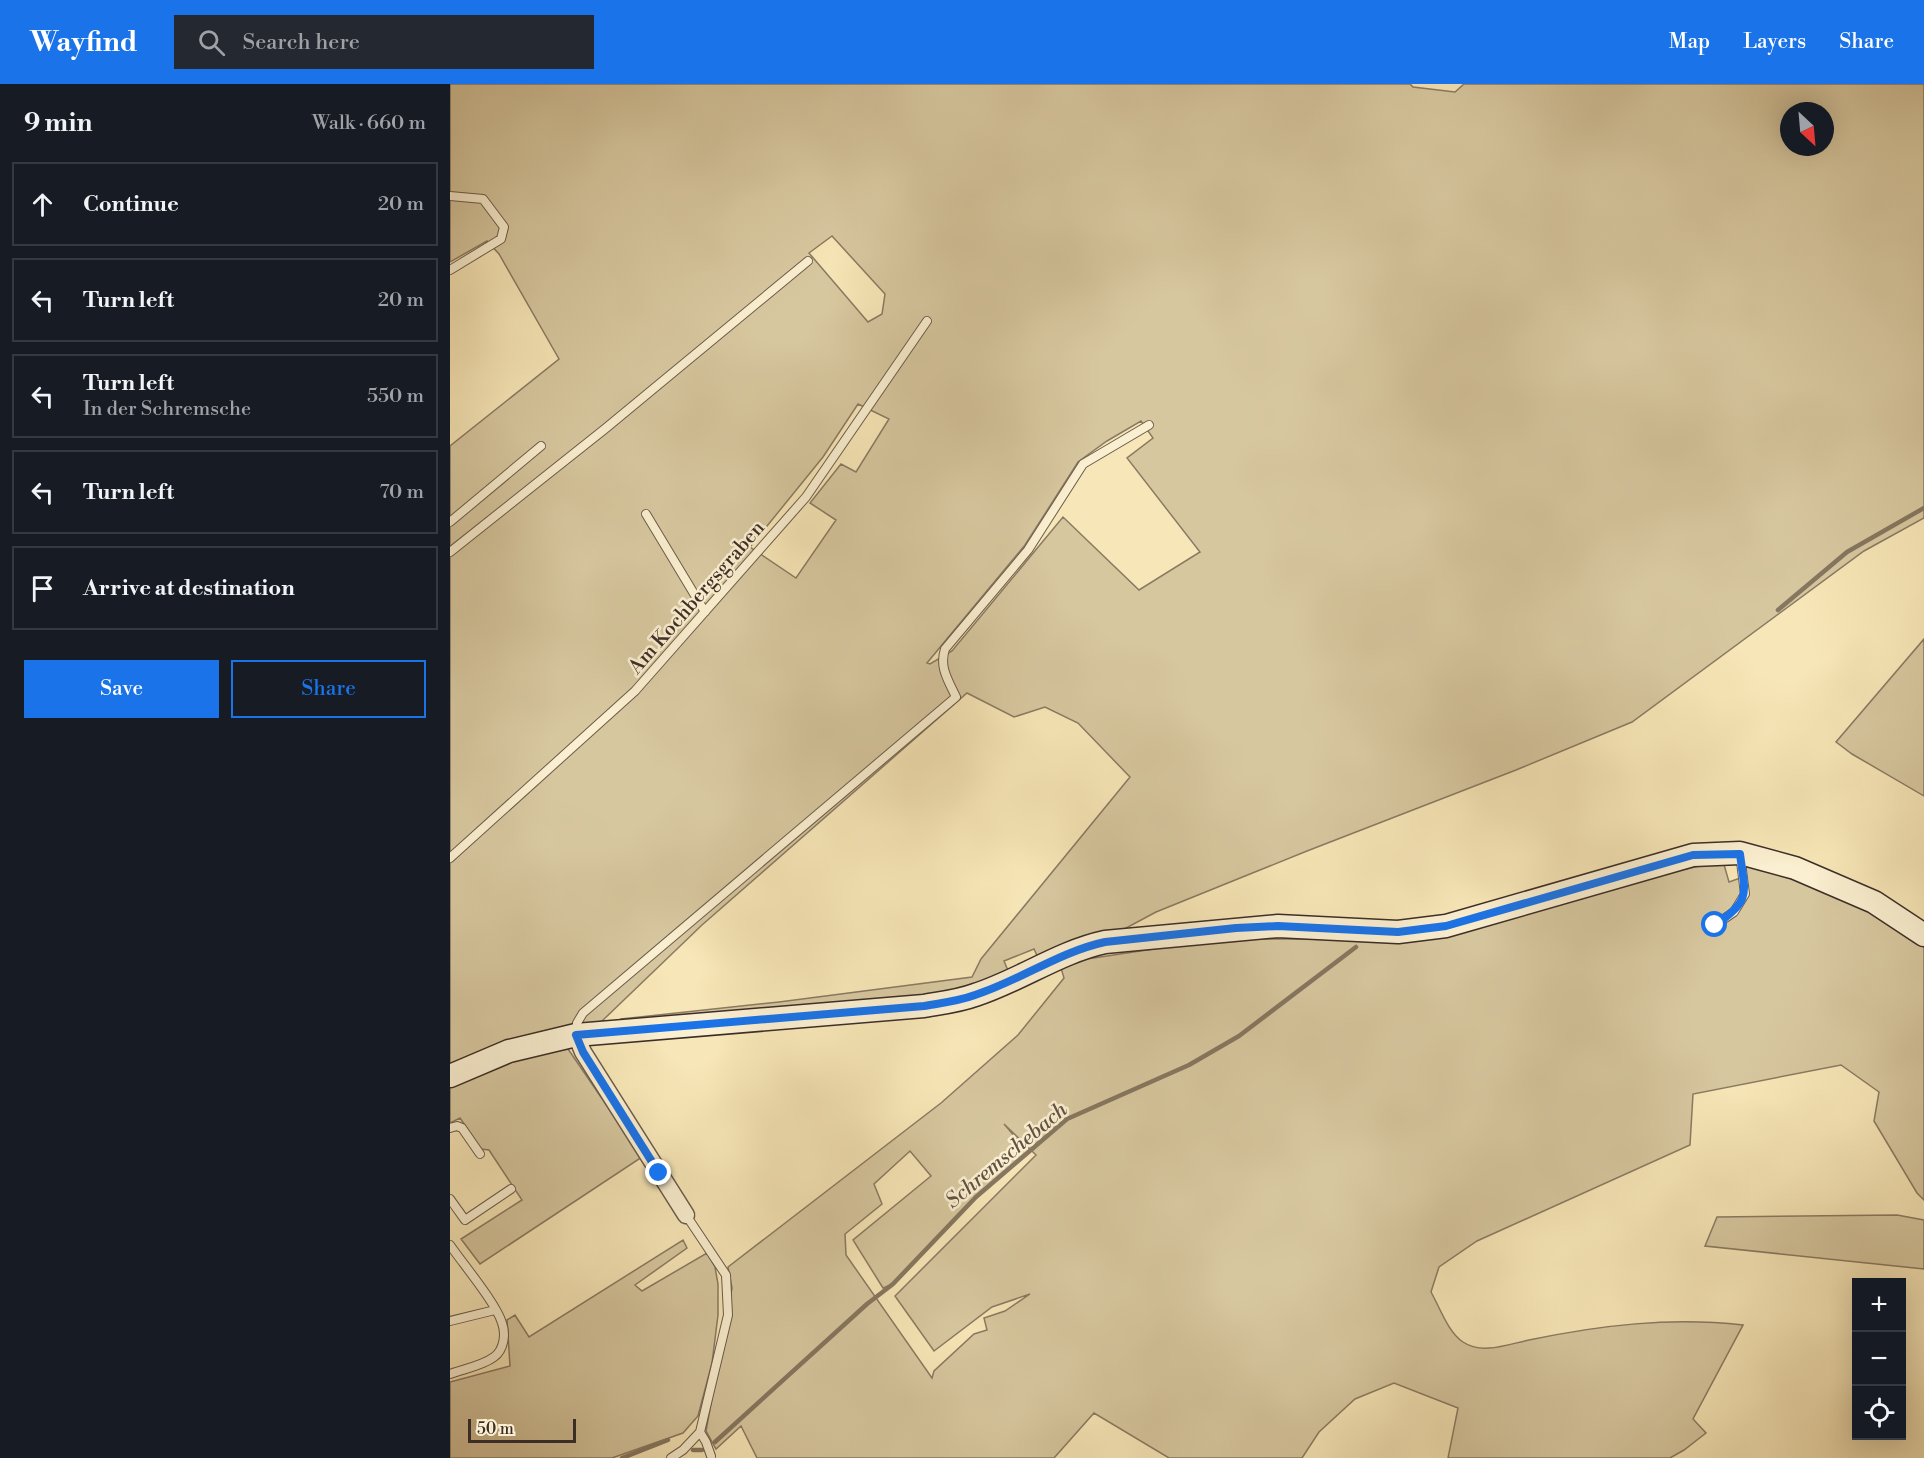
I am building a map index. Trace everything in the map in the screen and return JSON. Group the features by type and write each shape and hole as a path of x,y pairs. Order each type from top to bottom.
{"street":[{"path":"450,1076 509,1050 576,1035 924,1006 975,995 1059,958 1105,942 1236,928 1278,926 1398,932 1446,926 1693,855 1740,854 1795,868 1874,902 1924,935"},
{"path":"576,1035 583,1052 686,1215"}],"lane":[{"path":"450,196 483,199 504,227 501,239 450,270"},
{"path":"450,552 606,428 808,261"},
{"name":"Am Kochbergsgraben","path":"450,858 635,691 806,497 927,321"},
{"path":"576,1035 577,1023 583,1013 956,697 943,668 942,658 945,649 1028,550 1083,464 1149,425"},
{"path":"450,522 541,446"},
{"path":"646,514 705,612"},
{"path":"1715,925 1734,912 1745,894 1740,854"},
{"path":"450,1128 458,1126 462,1128 480,1154"},
{"path":"450,1199 465,1221 511,1189"},
{"path":"671,1458 683,1450 700,1432 728,1315 726,1275 686,1215"},
{"path":"450,1245 495,1310 502,1323 504,1337 500,1351 487,1361 450,1374"},
{"path":"450,1321 495,1310"},
{"path":"700,1432 711,1456"}],"shaded area":[{"path":"450,84 1410,84 1413,87 1455,92 1464,84 1924,84 1924,518 1864,551 1632,722 1156,912 1115,934 1039,960 1034,949 1004,961 1009,973 943,997 622,1027 621,1019 779,1002 972,977 981,959 1130,777 1078,723 1045,707 1014,717 967,693 702,925 602,1021 587,1030 450,1069 450,446 559,359 499,254 487,241 450,262","holes":["832,236 885,294 882,314 868,322 809,253","858,404 889,419 856,472 841,464 810,503 836,520 796,578 750,547 823,457","1141,421 1153,438 1127,458 1200,552 1139,590 1063,517 952,651 930,664 927,663 1025,545 1078,462"]},
{"path":"1924,639 1924,796 1852,754 1836,742"},
{"path":"1723,861 1729,882 1746,876 1746,862 1755,863 1924,929 1924,1200 1917,1193 1874,1121 1879,1092 1841,1065 1693,1094 1690,1145 1477,1241 1439,1267 1431,1292 1458,1338 1470,1346 1479,1348 1496,1347 1583,1330 1636,1324 1689,1322 1743,1325 1693,1419 1706,1433 1670,1458 1448,1458 1458,1408 1394,1383 1355,1399 1319,1432 1302,1458 1169,1458 1094,1413 1054,1458 757,1458 741,1426 716,1449 706,1431 732,1288 728,1267 941,1103 1018,1035 1064,978 1061,968 1087,959 1220,939 1357,939","holes":["1004,1124 1036,1155 895,1296 934,1351 992,1307 1030,1294 1005,1311 984,1318 987,1330 974,1334 934,1371 932,1378 846,1255 845,1234 882,1204 874,1184 910,1151 931,1176 853,1240 883,1288 893,1284 976,1197 1028,1152"]},
{"path":"566,1046 642,1157 480,1264 461,1239 522,1200 489,1150 481,1149 460,1118 450,1123 450,1083 475,1070"},
{"path":"1897,1215 1924,1220 1924,1269 1705,1246 1717,1217"},
{"path":"683,1240 687,1248 635,1285 642,1291 707,1253 715,1267 718,1284 718,1315 712,1363 698,1416 683,1433 612,1458 450,1458 450,1382 510,1366 507,1320 515,1315 529,1337"}],"waterway":[{"name":"Schremschebach","path":"1778,610 1847,552 1924,508"},
{"name":"Schremschebach","path":"715,1442 867,1304 893,1284 976,1197 1067,1119 1189,1065 1239,1036 1356,947"},
{"name":"Schremschebach","path":"622,1458 668,1440"},
{"name":"Schremschebach","path":"693,1450 702,1450"}],"route":[{"path":"659,1173 583,1052 576,1035 924,1006 975,995 1059,958 1105,942 1236,928 1278,926 1398,932 1446,926 1693,855 1740,854 1745,894 1734,912 1715,925"}]}
